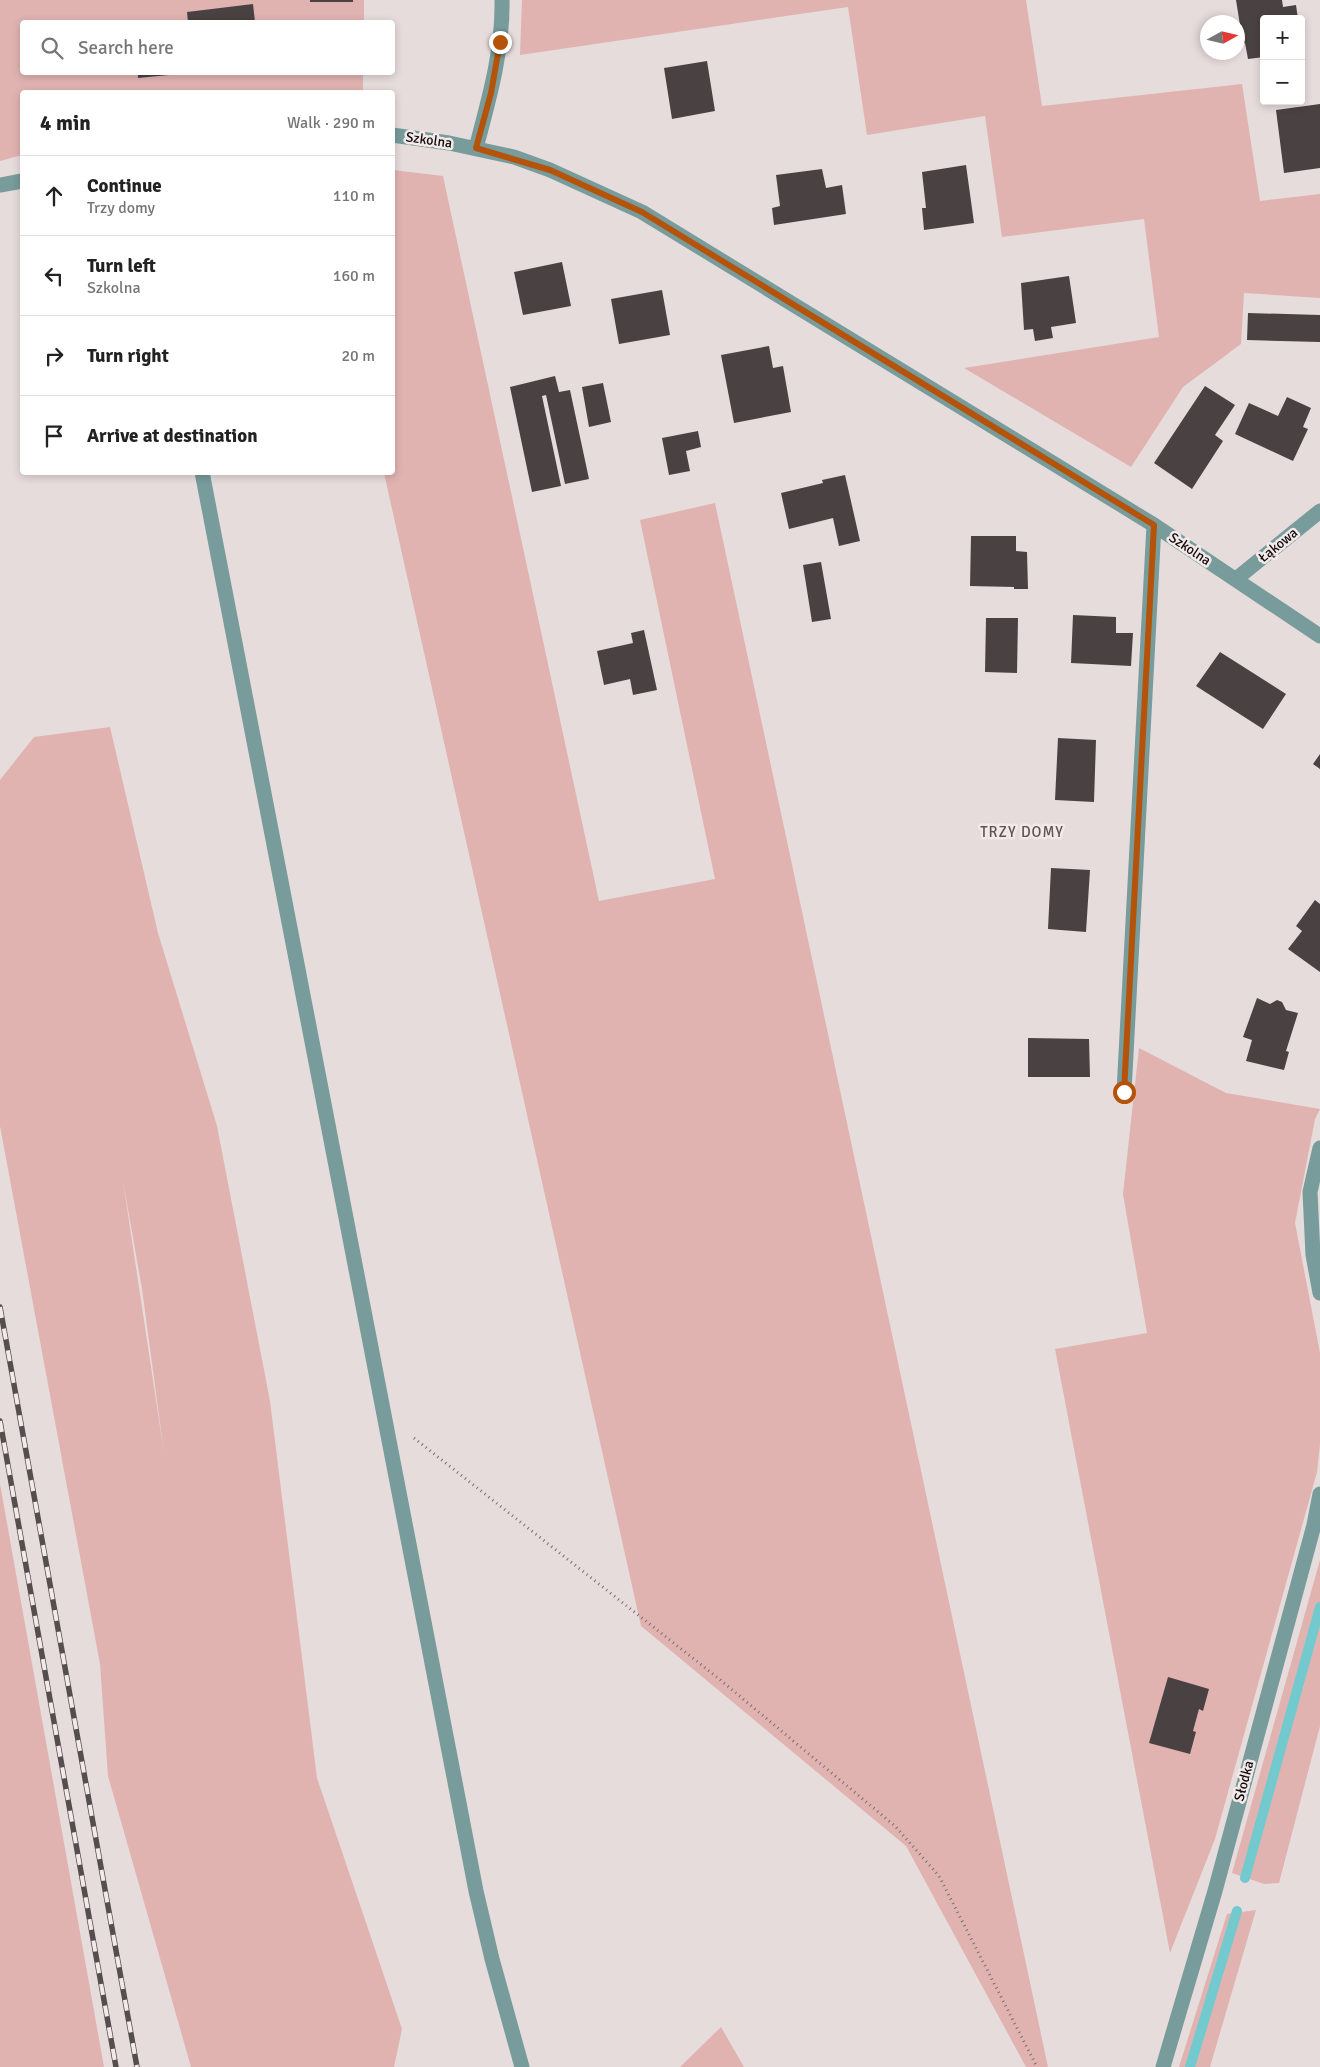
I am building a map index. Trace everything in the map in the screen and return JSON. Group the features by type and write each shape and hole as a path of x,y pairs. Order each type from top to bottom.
{"street":[{"path":"476,148 491,93 500,42 502,0"},
{"name":"Szkolna","path":"395,135 476,148 550,170 642,212 1154,525 1320,636"},
{"path":"0,185 20,181"},
{"path":"203,475 476,1891 492,1959 522,2067"},
{"name":"Łąkowa","path":"1236,579 1320,511"},
{"path":"1124,1092 1154,525"},
{"path":"1320,1148 1310,1192 1313,1255 1320,1293"},
{"name":"Słodka","path":"1163,2067 1214,1891 1314,1525 1320,1494"}],"path":[{"path":"384,1415 718,1678 895,1826 939,1876 1037,2067"}],"shaded area":[{"path":"0,0 364,0 364,20 20,20 20,75 363,75 363,90 20,90 20,156 0,161"},
{"path":"522,0 1026,0 1042,106 1242,84 1260,201 1320,194 1320,298 1244,293 1241,344 1183,387 1131,467 964,368 1159,337 1144,219 1002,237 985,116 867,135 848,7 520,55"},
{"path":"395,170 443,176 599,901 715,879 640,520 715,503 1048,2067 1026,2067 906,1846 641,1626 384,475 395,475"},
{"path":"110,727 158,933 217,1126 270,1401 317,1778 402,2029 394,2067 191,2067 108,1776 100,1664 0,1126 0,780 34,737","holes":["123,1181 142,1289 164,1453"]},
{"path":"1139,1048 1226,1093 1320,1109 1315,1119 1295,1223 1320,1353 1320,1444 1317,1472 1215,1839 1170,1953 1055,1349 1147,1333 1123,1194"},
{"path":"0,1484 104,2067 0,2067"},
{"path":"1320,1560 1320,1726 1279,1883 1264,1884 1232,1873"},
{"path":"1256,1910 1210,2067 1179,2067 1227,1914"},
{"path":"721,2027 744,2067 680,2067"}],"building":[{"path":"310,0 353,0 353,2 310,2"},
{"path":"1236,0 1282,0 1283,7 1296,5 1297,15 1260,15 1260,58 1248,59 1245,43 1245,15 1238,15"},
{"path":"253,4 255,20 188,20 187,12"},
{"path":"707,61 715,111 672,119 664,68"},
{"path":"138,75 169,75 138,78"},
{"path":"1320,104 1320,168 1284,173 1276,110"},
{"path":"966,165 974,223 924,230 922,208 926,208 922,172"},
{"path":"822,169 826,188 842,185 846,214 774,225 772,208 780,206 776,175"},
{"path":"562,262 571,306 523,315 514,272"},
{"path":"1069,276 1076,323 1051,327 1053,338 1035,341 1033,329 1024,330 1021,283"},
{"path":"662,290 670,335 619,344 611,299"},
{"path":"1248,313 1320,315 1320,342 1247,340"},
{"path":"769,346 773,368 783,366 791,412 734,423 721,355"},
{"path":"555,376 559,392 570,390 589,479 565,484 546,395 542,396 561,486 532,492 510,387"},
{"path":"603,383 611,422 589,427 582,387"},
{"path":"1205,386 1235,405 1215,435 1223,441 1192,489 1154,463"},
{"path":"1287,397 1311,408 1303,427 1308,429 1293,461 1235,434 1249,403 1278,416"},
{"path":"698,431 701,447 686,451 690,471 669,475 662,438"},
{"path":"845,475 860,541 839,546 833,518 789,529 781,493 823,483 822,480"},
{"path":"971,536 1016,536 1016,551 1027,552 1028,589 970,586"},
{"path":"821,562 831,619 812,622 803,565"},
{"path":"1073,615 1116,617 1116,633 1133,633 1131,666 1071,663"},
{"path":"986,618 1018,618 1017,673 985,672"},
{"path":"644,630 657,690 633,695 630,679 604,685 597,651 633,643 631,633"},
{"path":"1220,652 1286,694 1263,729 1196,686"},
{"path":"1058,738 1096,740 1094,802 1055,800"},
{"path":"1320,754 1320,769 1313,764"},
{"path":"1051,868 1090,870 1086,932 1048,929"},
{"path":"1315,900 1320,904 1320,972 1288,949 1302,931 1296,926"},
{"path":"1257,998 1270,1004 1277,1000 1282,1002 1286,1010 1298,1013 1286,1051 1289,1052 1284,1070 1246,1061 1252,1040 1243,1037"},
{"path":"1028,1038 1089,1039 1090,1077 1028,1077"},
{"path":"1168,1677 1209,1689 1203,1711 1199,1709 1193,1731 1196,1732 1190,1754 1149,1743"}],"waterway":[{"path":"1245,1878 1320,1607"},
{"path":"1190,2067 1237,1911"}],"railway":[{"path":"0,1307 137,2067"},
{"path":"0,1421 116,2067"}],"district":[{"name":"TRZY DOMY","path":"1022,832"}],"route":[{"path":"500,42 491,93 476,148 550,170 642,212 794,303 1154,525 1124,1092"}]}
